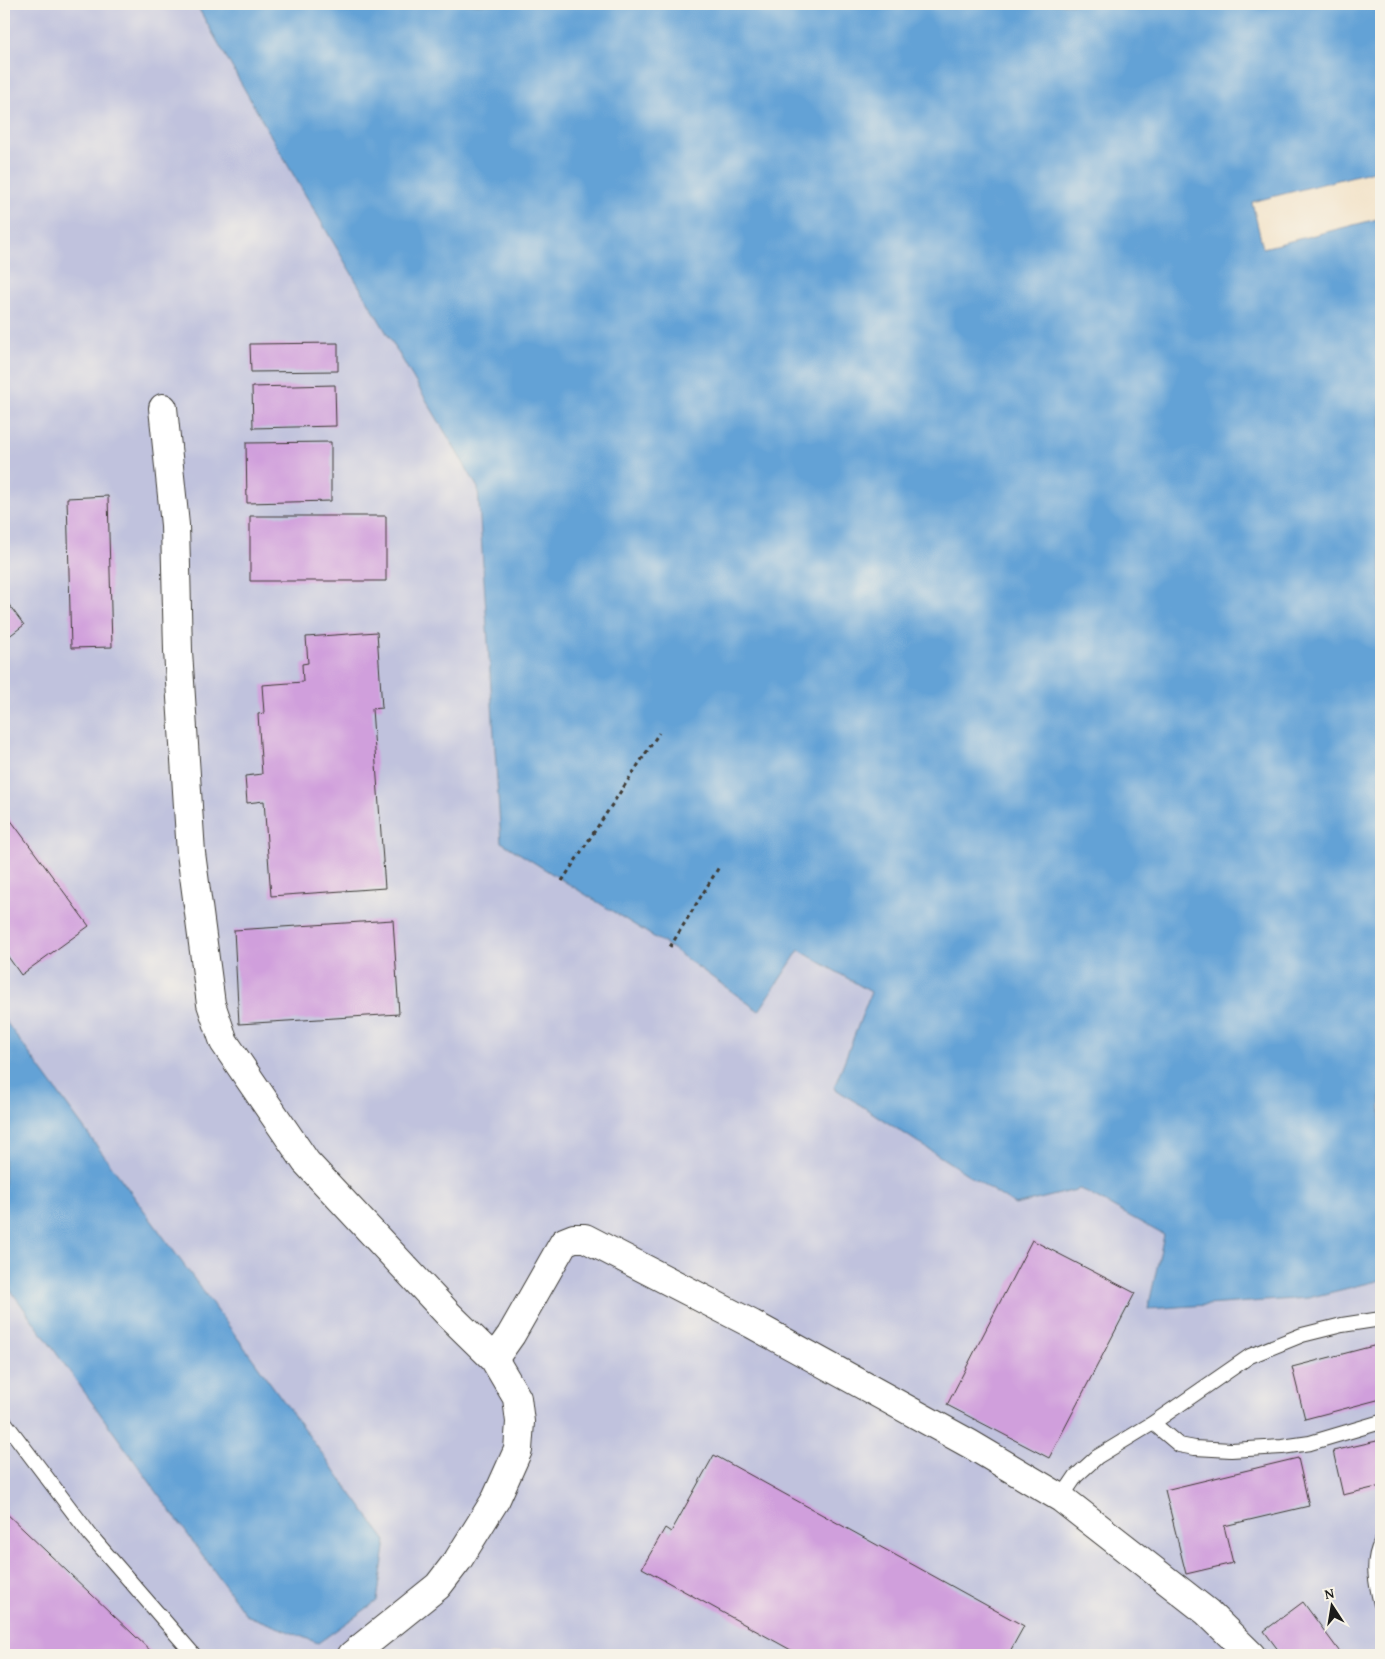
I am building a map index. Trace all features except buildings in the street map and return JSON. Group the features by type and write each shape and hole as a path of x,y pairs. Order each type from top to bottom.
{"street":[{"path":"163,408 175,525 178,651 192,853 211,1004 224,1042 306,1162 449,1315 494,1359 517,1398 520,1422 518,1450 496,1499 458,1560 438,1586 352,1655"},
{"path":"494,1359 511,1335 564,1242 574,1238 585,1238 752,1324 970,1444 1061,1498 1207,1612 1251,1655"}],"lane":[{"path":"1061,1498 1076,1476 1097,1457 1154,1424 1250,1356 1264,1349 1318,1331 1381,1319"},
{"path":"4,1420 91,1536 194,1655"},
{"path":"1154,1424 1179,1445 1231,1450 1282,1448 1310,1444 1381,1422"},
{"path":"1381,1543 1375,1566 1381,1604"}],"path":[{"path":"562,881 659,733"},
{"path":"670,947 719,867"}],"shaded area":[{"path":"4,4 196,4 283,157 478,488 501,842 670,947 759,1011 799,950 871,992 1015,1205 1080,1189 1165,1235 1148,1309 1308,1298 1381,1280 1381,1655 4,1655"}],"water":[{"path":"196,4 1381,4 1381,169 1252,202 1263,248 1381,218 1381,1280 1308,1298 1148,1309 1164,1235 1080,1189 1015,1205 834,1088 871,992 799,950 759,1011 670,947 501,842 478,488 283,157"},
{"path":"4,1019 386,1541 377,1601 318,1643 246,1615 4,1281"}]}
